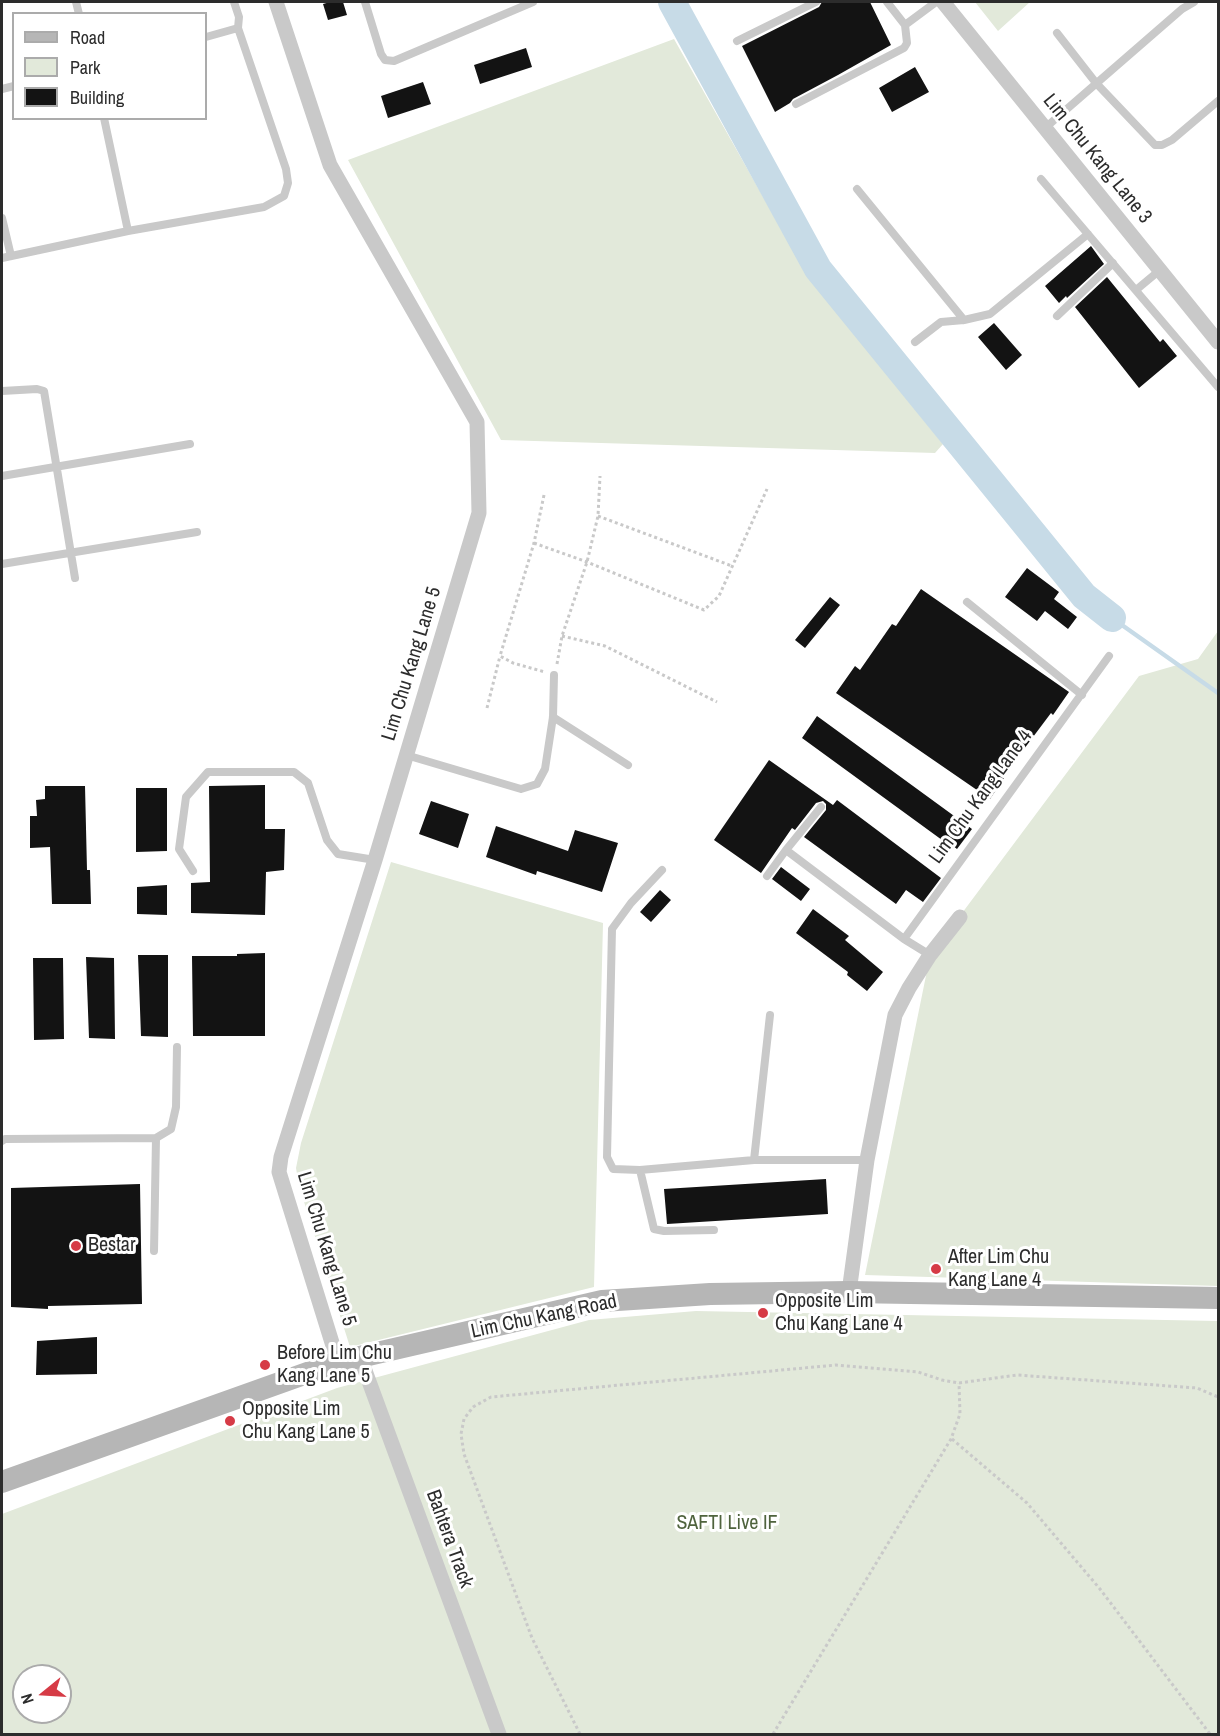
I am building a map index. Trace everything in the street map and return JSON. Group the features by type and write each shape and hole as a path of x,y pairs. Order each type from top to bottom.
{"main road":[{"name":"Lim Chu Kang Road","path":"2,1482 349,1360 602,1301 710,1294 849,1292 1218,1298"}],"street":[{"name":"Lim Chu Kang Lane 5","path":"276,2 330,165 477,422 479,513 375,860 283,1150 279,1172 349,1360"},
{"name":"Lim Chu Kang Lane 3","path":"943,2 1218,342"},
{"path":"849,1292 867,1160 895,1015 930,955 960,917"},
{"name":"Bahtera Track","path":"349,1360 500,1734"}],"lane":[{"path":"2,258 128,231 264,207 284,196 288,183 286,169 238,28 239,17 234,2"},
{"path":"365,2 381,54 385,60 394,61 533,2"},
{"path":"737,41 816,2"},
{"path":"796,104 904,48 907,43 905,25 887,2"},
{"path":"905,25 936,2"},
{"path":"1045,128 1182,9 1194,2"},
{"path":"207,37 238,28"},
{"path":"1057,33 1096,83 1155,145 1158,146 1172,140 1218,101"},
{"path":"104,120 128,231"},
{"path":"1041,179 1218,387"},
{"path":"856,189 964,320"},
{"path":"2,218 11,256"},
{"path":"915,342 941,322 990,314 1088,234"},
{"path":"1056,316 1113,263"},
{"path":"1136,290 1160,270"},
{"path":"2,391 37,389 44,391 75,578"},
{"path":"2,476 190,444"},
{"path":"2,564 197,532"},
{"path":"968,602 1082,695"},
{"name":"Lim Chu Kang Lane 4","path":"904,939 1110,656"},
{"path":"406,755 521,789 537,784 545,770 553,717 555,675"},
{"path":"553,717 628,765"},
{"path":"192,871 179,849 186,797 208,772 294,772 308,783 327,840 338,854 375,860"},
{"path":"767,876 821,807"},
{"path":"786,850 904,939 930,955"},
{"path":"662,870 631,903 612,929 608,1157 613,1169 640,1170 754,1160 867,1160"},
{"path":"754,1160 770,1015"},
{"path":"2,1141 5,1139 156,1138 171,1129 176,1107 177,1047"},
{"path":"154,1251 156,1138"},
{"path":"640,1170 654,1228 664,1231 714,1230"}],"path":[{"path":"500,656 513,663 555,675 562,636 587,562 598,516 600,476"},
{"path":"534,543 704,610 718,596 767,489"},
{"path":"487,708 534,543 544,495"},
{"path":"598,516 732,566"},
{"path":"562,636 605,646 717,702"},
{"path":"580,1734 532,1638 464,1454 461,1434 464,1419 473,1407 491,1397 836,1365 918,1372 960,1383 1017,1376 1197,1388 1218,1397"},
{"path":"773,1734 951,1439 960,1414 960,1383"},
{"path":"951,1439 1027,1503 1100,1589 1210,1734"}],"green space":[{"path":"975,2 1030,2 998,31"},
{"path":"674,39 805,271 943,444 935,453 501,440 348,160"},
{"path":"1218,631 1218,1286 865,1275 930,956 1139,676 1198,659"},
{"path":"391,862 603,923 594,1287 350,1347 299,1186 296,1168 301,1143"},
{"name":"SAFTI Live IF","path":"696,1311 1218,1321 1218,1734 2,1734 2,1514 337,1388 589,1320"}],"building":[{"path":"343,2 347,15 328,20 323,4"},
{"path":"822,2 870,2 891,45 793,99 775,112 742,46 819,7"},
{"path":"526,48 532,67 480,84 474,65"},
{"path":"915,67 929,92 892,112 879,88"},
{"path":"423,82 431,104 388,118 381,96"},
{"path":"1091,246 1104,264 1059,303 1045,286"},
{"path":"1107,277 1160,342 1163,339 1177,356 1139,388 1075,307"},
{"path":"994,323 1022,355 1006,370 978,337"},
{"path":"1027,568 1059,592 1054,599 1077,617 1068,629 1045,611 1037,621 1005,597"},
{"path":"921,589 1069,692 1018,757 990,799 836,693 855,666 860,670 892,624 896,626"},
{"path":"830,597 840,605 805,648 795,640"},
{"path":"817,716 972,829 957,849 802,738"},
{"path":"769,760 833,805 837,800 941,878 923,902 906,890 896,904 804,837 826,810 826,804 823,801 816,803 795,830 792,828 761,873 714,840"},
{"path":"265,785 265,829 285,829 284,870 266,872 265,915 191,913 191,883 210,882 209,786"},
{"path":"45,786 85,786 87,870 90,870 91,904 52,904 50,847 30,848 30,816 37,816 36,800 45,799"},
{"path":"136,788 167,788 167,851 136,852"},
{"path":"431,801 469,814 458,848 419,834"},
{"path":"496,826 568,851 575,830 618,843 602,892 537,871 536,875 486,857"},
{"path":"781,867 810,889 801,901 772,879"},
{"path":"167,885 167,915 137,914 137,887"},
{"path":"660,890 671,900 651,922 640,912"},
{"path":"813,909 849,936 845,940 883,972 867,991 847,975 848,972 796,933"},
{"path":"265,953 265,1036 193,1036 192,956 237,956 237,954"},
{"path":"138,955 168,955 168,1037 141,1036"},
{"path":"86,957 114,958 115,1039 89,1038"},
{"path":"33,958 63,958 64,1039 34,1040"},
{"path":"826,1179 828,1214 667,1224 664,1189"},
{"name":"Bestar","path":"140,1184 142,1304 48,1306 48,1309 11,1307 11,1188"},
{"path":"97,1337 97,1374 36,1375 37,1341"}],"waterway":[{"path":"672,2 818,269 1084,596 1112,618"},
{"path":"1112,618 1218,693"}],"place":[{"name":"Bestar","path":"76,1246"},
{"name":"After Lim Chu Kang Lane 4","path":"936,1269"},
{"name":"Opposite Lim Chu Kang Lane 4","path":"763,1313"},
{"name":"Before Lim Chu Kang Lane 5","path":"265,1365"},
{"name":"Opposite Lim Chu Kang Lane 5","path":"230,1421"}]}
